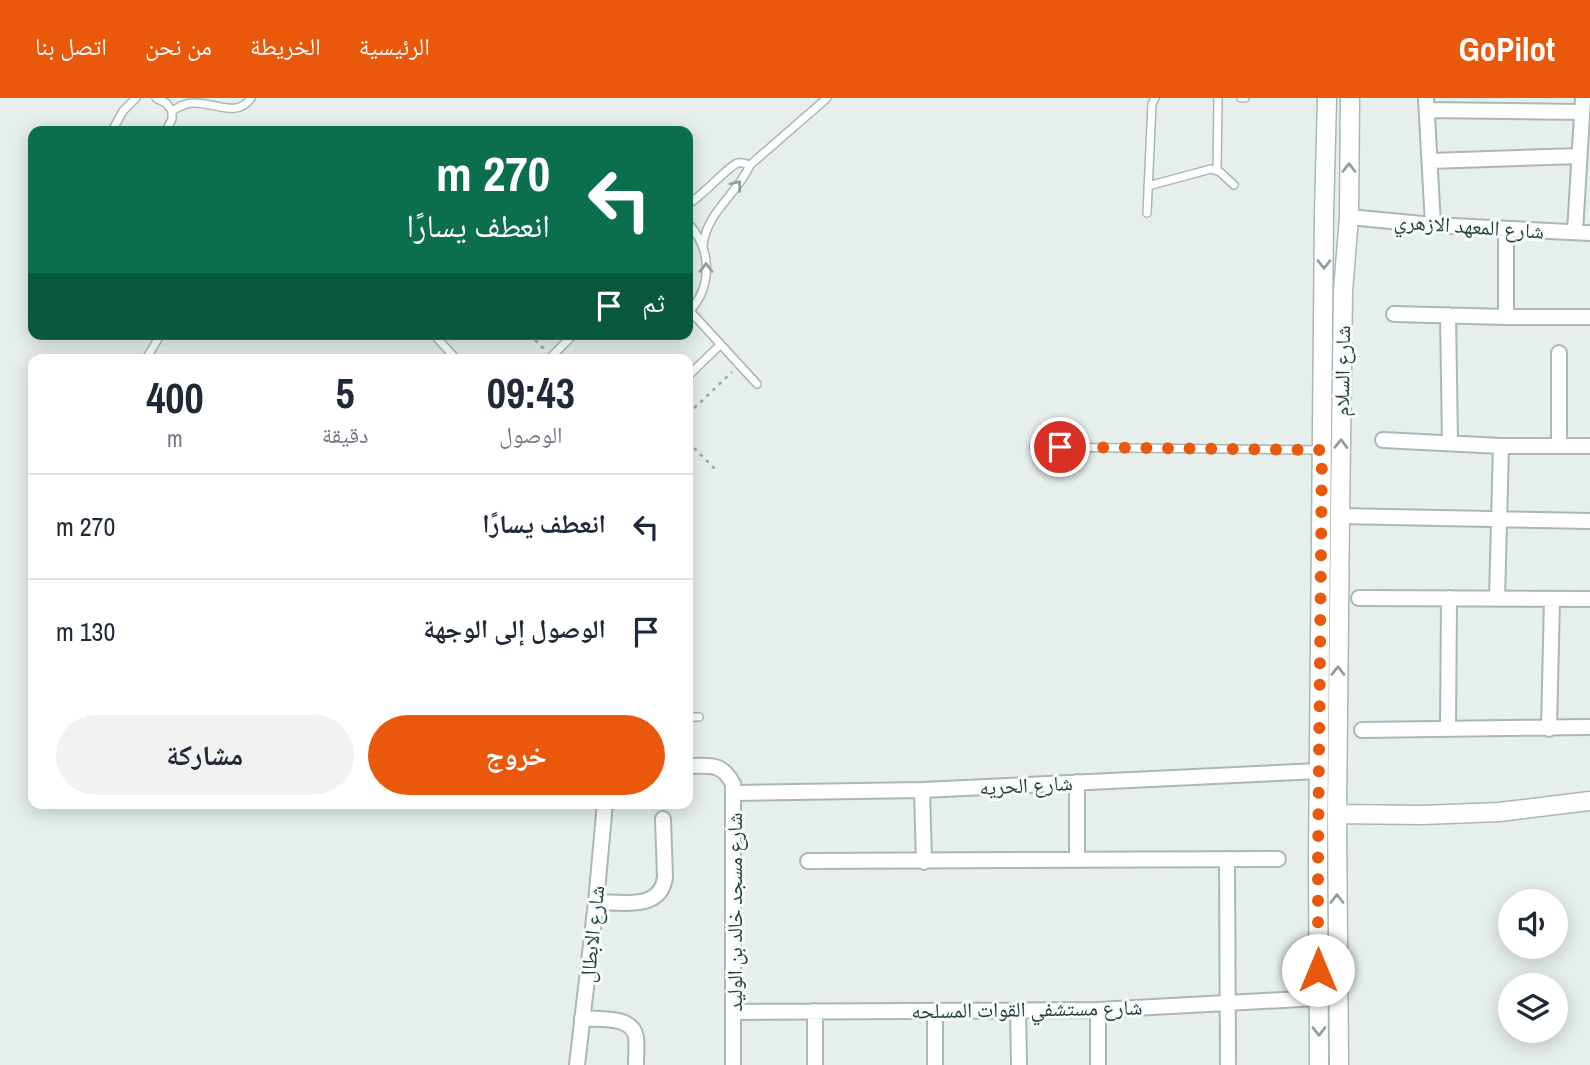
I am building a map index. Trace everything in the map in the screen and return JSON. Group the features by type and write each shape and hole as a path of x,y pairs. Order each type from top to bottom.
{"street":[{"name":"شارع السلام","path":"1319,1065 1319,771 1327,98"},
{"name":"شارع السلام","path":"1339,1065 1337,814 1340,516 1343,291 1349,217 1350,98"},
{"path":"1433,225 1427,104 1582,105 1579,156 1583,233"},
{"path":"1430,161 1579,156"},
{"name":"شارع المعهد الازهري","path":"1349,217 1433,225 1583,233"},
{"path":"1506,229 1506,317"},
{"path":"1324,291 1343,291"},
{"path":"1394,314 1590,317"},
{"path":"1448,316 1450,443"},
{"path":"1559,353 1559,446"},
{"path":"1383,440 1501,446 1590,446"},
{"path":"1497,599 1501,446"},
{"path":"1340,516 1590,521"},
{"path":"1359,597 1590,599"},
{"path":"1448,729 1449,598"},
{"path":"1549,729 1552,599"},
{"path":"1362,730 1590,727"},
{"name":"شارع مسجد خالد بن الوليد","path":"693,766 716,766 729,776 733,784 733,1065"},
{"name":"شارع الحريه","path":"734,793 922,790 1319,771"},
{"path":"1077,782 1077,859"},
{"path":"922,790 924,862"},
{"path":"1337,814 1499,812 1590,801"},
{"name":"شارع الابطال","path":"577,1065 604,809"},
{"path":"596,902 645,902 660,893 665,877 663,819"},
{"path":"1227,859 1228,1065"},
{"path":"808,861 1278,859"},
{"name":"شارع مستشفي القوات المسلحه","path":"734,1012 1098,1010 1319,998"},
{"path":"1018,1010 1019,1065"},
{"path":"1098,1010 1098,1065"},
{"path":"815,1011 816,1065"},
{"path":"935,1011 935,1065"},
{"path":"582,1018 622,1021 629,1025 636,1037 636,1065"}],"lane":[{"path":"115,126 123,111 136,98"},
{"path":"156,98 166,103 172,111 168,126"},
{"path":"172,111 183,104 201,102 216,107 237,107 247,104 251,98"},
{"path":"703,246 709,222 750,165 827,98"},
{"path":"1147,213 1152,104 1155,98"},
{"path":"1217,170 1218,98"},
{"path":"693,201 732,166 741,163 750,165"},
{"path":"1148,186 1205,169 1217,170 1234,185"},
{"path":"693,229 703,246 706,258 706,281 693,306"},
{"path":"693,316 757,384"},
{"path":"439,340 451,354"},
{"path":"553,354 568,340"},
{"path":"693,371 720,345"},
{"path":"1034,447 1322,450"},
{"path":"693,717 699,717"}],"path":[{"path":"534,340 547,354"},
{"path":"693,409 739,365"},
{"path":"693,447 716,470"}],"route":[{"path":"1060,447 1322,450 1318,970"}]}
